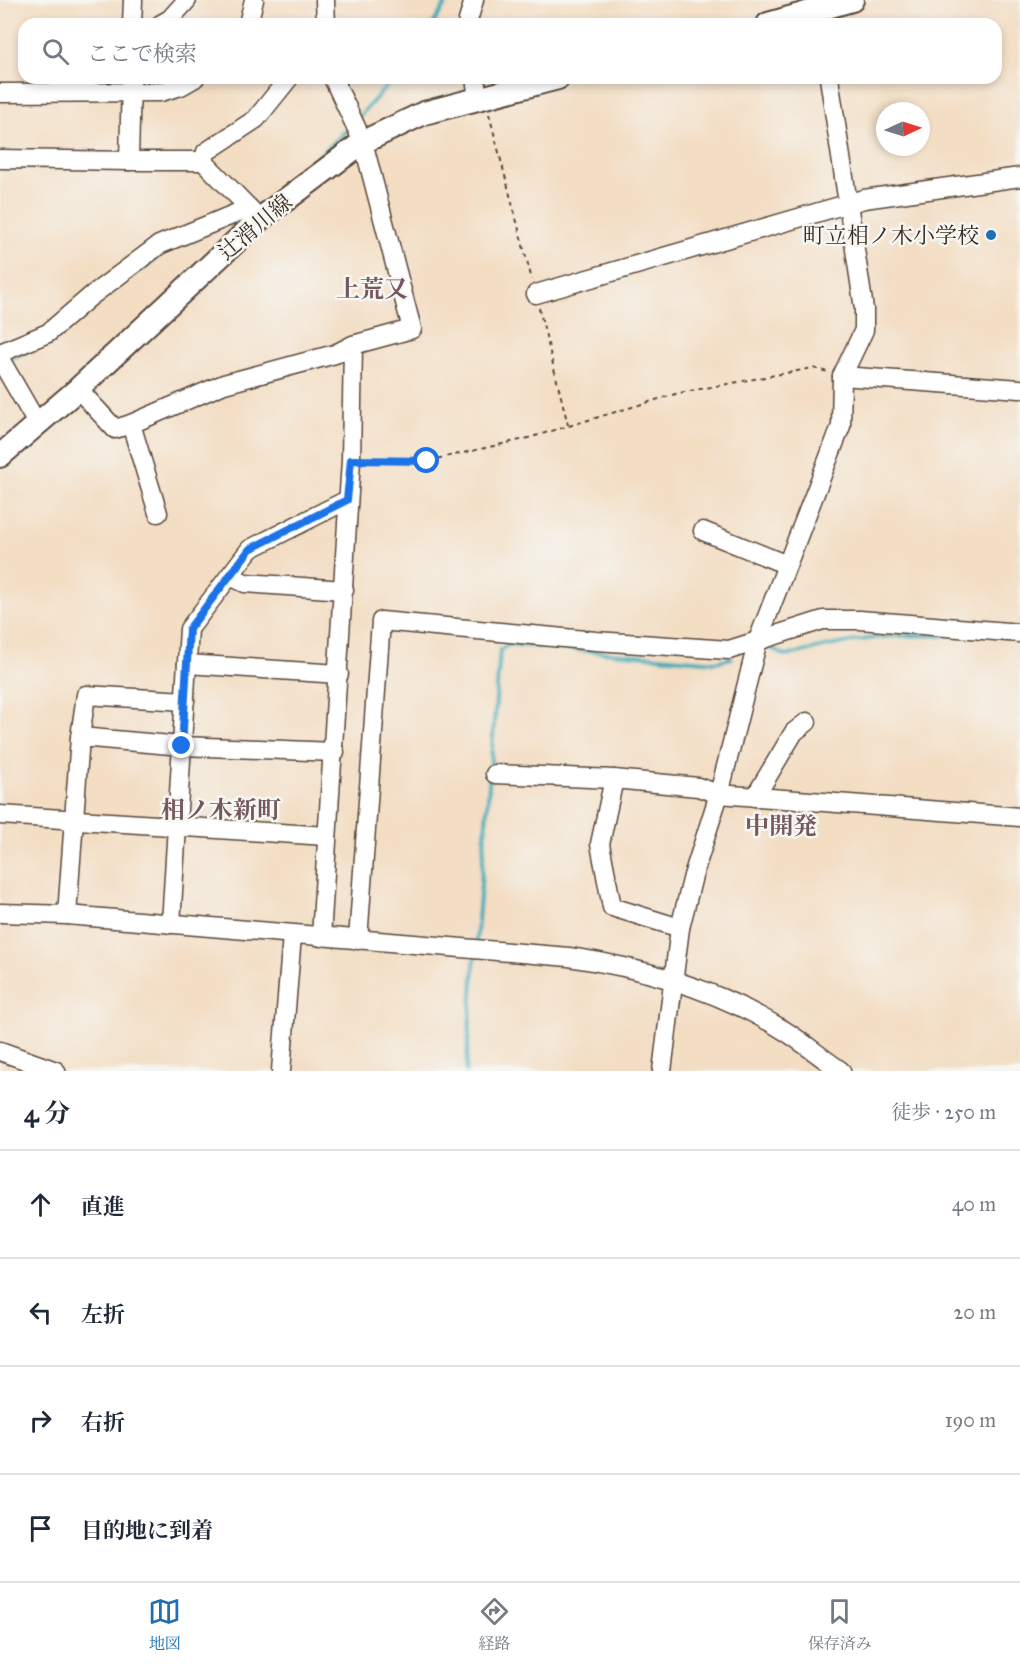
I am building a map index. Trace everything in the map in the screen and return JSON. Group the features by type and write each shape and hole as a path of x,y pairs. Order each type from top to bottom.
{"main road":[{"path":"794,18 852,0"},
{"name":"辻滑川線","path":"0,456 78,389 255,213 363,141 477,88 509,84"}],"street":[{"path":"132,18 133,0"},
{"path":"171,18 186,0"},
{"path":"250,18 254,0"},
{"path":"325,0 326,18"},
{"path":"469,18 474,0"},
{"path":"0,93 131,86 161,92 184,84"},
{"path":"204,161 206,153 256,119 284,84"},
{"path":"78,389 115,429 224,384 335,354 353,345 412,329 363,141 336,84"},
{"path":"662,1071 680,928 693,876 719,794 758,640 841,426 842,376 864,330 830,84"},
{"path":"129,161 131,86"},
{"path":"0,159 204,161 255,213 159,245 91,296 48,333 0,354"},
{"path":"536,294 864,199 1020,177"},
{"path":"321,937 344,590 347,500 351,460 353,345"},
{"path":"0,359 38,425"},
{"path":"842,376 1020,389"},
{"path":"131,424 158,513"},
{"path":"171,924 189,629 250,549 347,500"},
{"path":"703,531 787,565"},
{"path":"230,576 245,584 344,590"},
{"path":"358,940 381,621 596,641 729,650 823,620 860,620 1020,633"},
{"path":"187,664 339,675"},
{"path":"67,915 80,737 86,695 184,700"},
{"path":"755,797 794,732 807,722"},
{"path":"80,737 182,746 334,752"},
{"path":"495,774 614,779 698,787 719,794 1020,817"},
{"path":"614,779 600,844 612,907 680,928"},
{"path":"0,815 75,818 327,836"},
{"path":"0,913 67,915 569,957 618,964 673,979 731,1003 785,1031 841,1071"},
{"path":"281,1071 292,935"},
{"path":"0,1051 56,1071"}],"path":[{"path":"477,88 487,109 536,294 567,425"},
{"path":"351,460 427,461 525,439 679,393 813,368 842,376"}],"waterway":[{"path":"437,18 448,0"},
{"path":"358,118 389,84"},
{"path":"293,181 351,126"},
{"path":"142,269 167,250"},
{"path":"71,325 100,300"},
{"path":"6,361 29,350"},
{"path":"764,647 767,646 786,656 883,637 943,636"},
{"path":"476,945 500,650 509,644 716,662 731,658"},
{"path":"466,1071 475,955"}],"place":[{"name":"町立相ノ木小学校","path":"991,235"}],"district":[{"name":"上荒又","path":"372,289"},
{"name":"相ノ木新町","path":"221,810"},
{"name":"中開発","path":"781,826"}],"route":[{"path":"182,746 189,629 250,549 347,500 351,460 427,461"}]}
